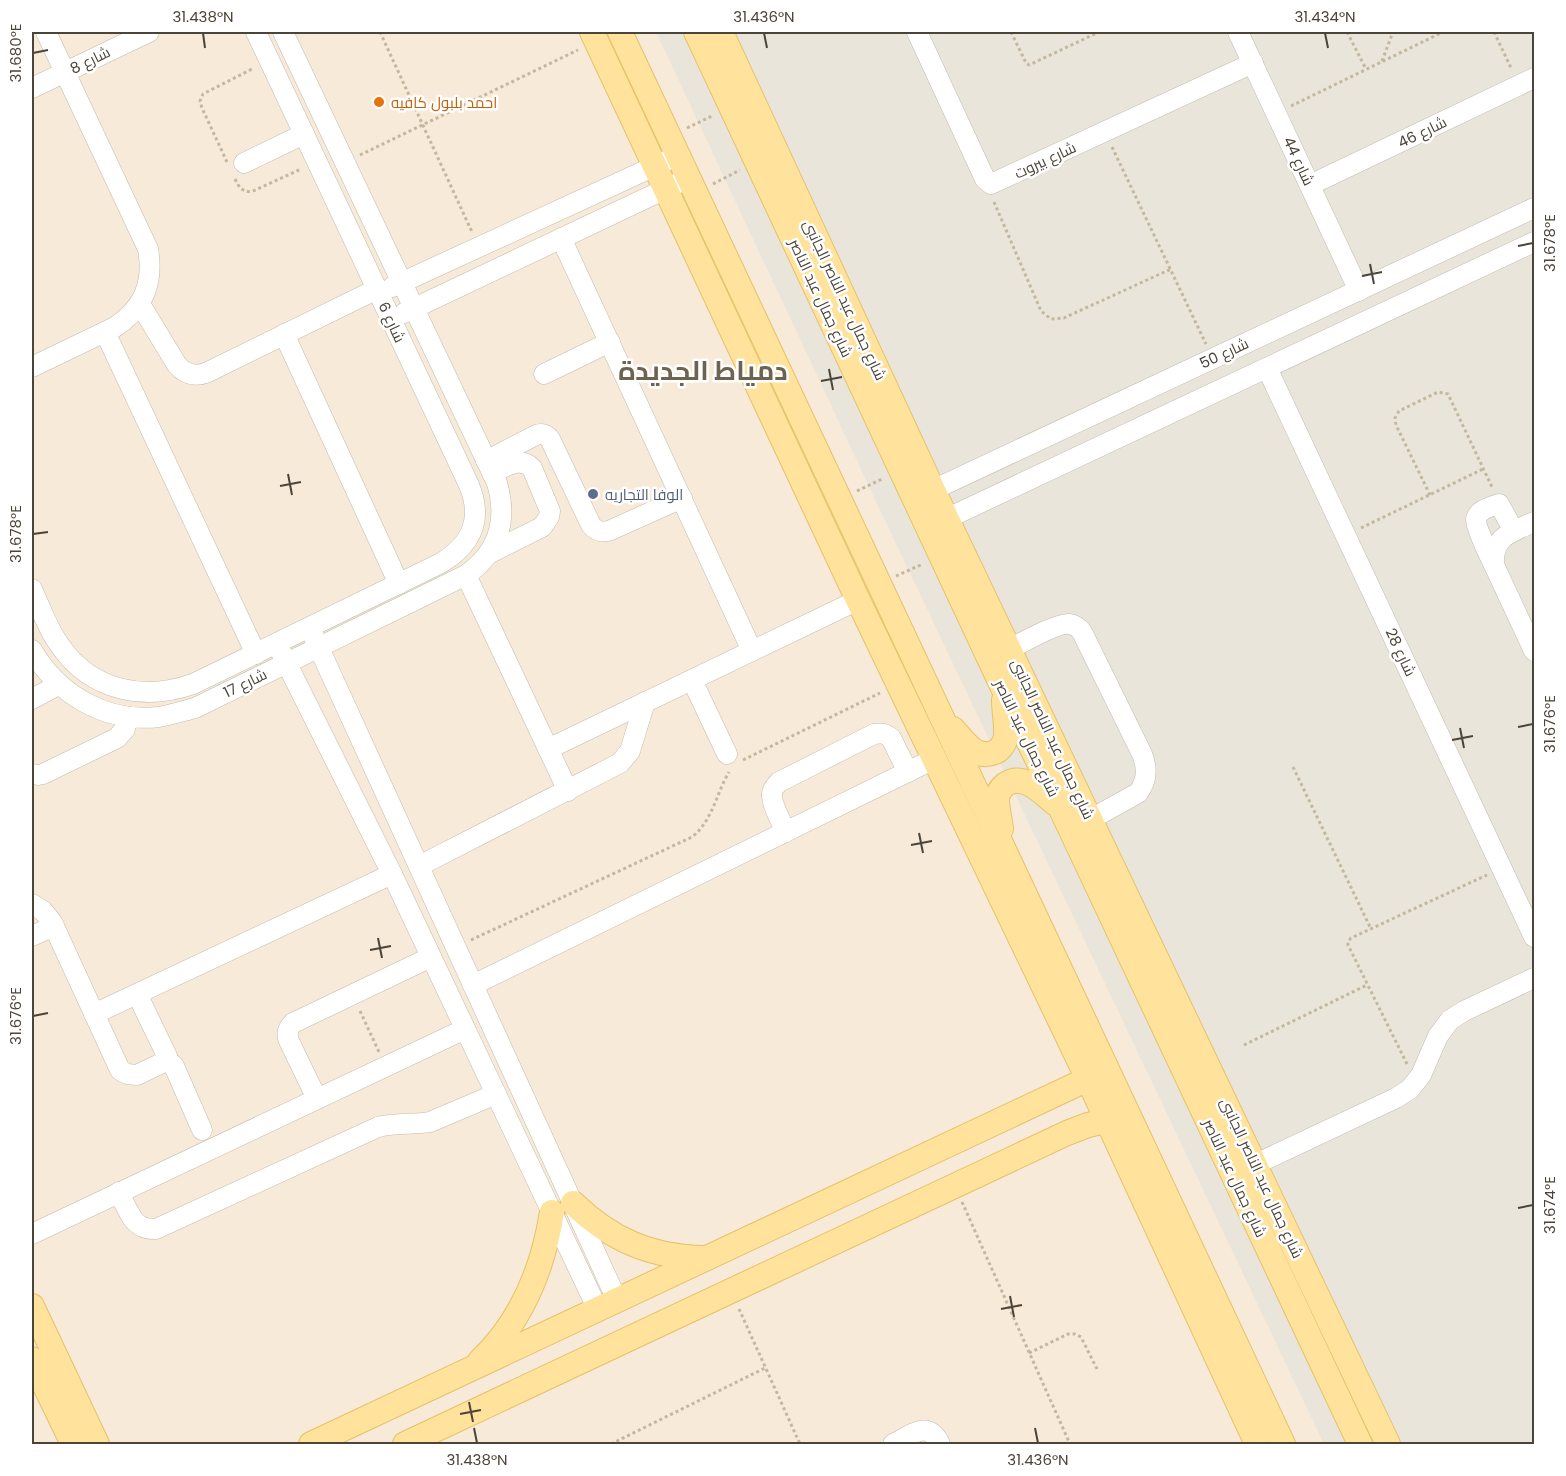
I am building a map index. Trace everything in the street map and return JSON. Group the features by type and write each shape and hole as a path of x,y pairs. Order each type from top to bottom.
{"main road":[{"path":"620,32 1003,849 1097,1074"},
{"name":"شارع جمال عبد الناصر","path":"696,32 901,470 924,494"},
{"name":"شارع جمال عبد الناصر الجانبى","path":"721,32 924,494 938,523 1010,648 1388,1444"},
{"path":"594,36 934,759 1097,1074 1283,1444"},
{"name":"شارع جمال عبد الناصر","path":"938,523 941,556 1360,1444"},
{"path":"836,552 858,539"},
{"path":"941,716 973,751 986,755 993,753 999,750 1005,737 1003,688"},
{"path":"1003,849 997,800 1007,784 1019,780 1025,782 1060,807"},
{"path":"1176,1054 1198,1042"},
{"path":"311,1444 1097,1074"},
{"path":"405,1444 430,1439 730,1292 1066,1133 1118,1118"},
{"path":"1118,1118 1257,1444"},
{"path":"471,1370 501,1337 526,1299 562,1208 634,1245 670,1256 707,1258"},
{"path":"32,1306 97,1444"},
{"path":"32,1359 73,1444"},
{"path":"1239,1406 1260,1395"}],"street":[{"path":"32,367 125,321 140,304 150,272 148,249 46,32"},
{"name":"شارع 8","path":"32,88 149,32"},
{"name":"شارع 6","path":"256,32 475,502 474,521 468,538 457,553 399,584"},
{"name":"شارع 6","path":"283,32 500,494 502,515 498,536 482,562 466,575"},
{"path":"917,32 985,180"},
{"name":"شارع 44","path":"1238,32 1359,291"},
{"name":"شارع بيروت","path":"985,180 991,184 996,183 1253,63"},
{"name":"شارع 46","path":"1310,185 1527,82"},
{"path":"236,170 304,134"},
{"path":"140,304 177,365 182,370 195,375 208,372 284,334 656,166 674,146"},
{"path":"391,320 666,189 692,185"},
{"name":"شارع 50","path":"924,494 1534,208"},
{"path":"561,238 752,651"},
{"path":"938,523 1534,242"},
{"path":"428,270 440,297"},
{"path":"105,332 256,654"},
{"path":"284,334 399,584"},
{"path":"544,374 610,342"},
{"name":"شارع 28","path":"1267,368 1534,937"},
{"path":"489,467 536,435 545,435 550,440 591,525 600,531 611,530 682,498"},
{"path":"488,554 542,527 550,511 532,468 527,463 489,467"},
{"path":"1514,531 1500,505 1497,504 1483,510 1477,516 1476,524 1534,651"},
{"path":"1494,565 1493,556 1500,540 1534,522"},
{"path":"466,575 568,791"},
{"name":"شارع 17","path":"32,650 58,685 91,706 128,717 159,717 195,708 466,575"},
{"name":"شارع 17","path":"32,590 53,636 69,658 90,675 114,687 154,693 180,689 193,684 399,584"},
{"path":"548,748 858,600"},
{"path":"1010,648 1059,625 1070,624 1079,628 1142,754 1147,770 1143,786 1138,793 1091,819"},
{"path":"309,628 473,985 562,1208 608,1305"},
{"path":"277,644 392,874 496,1094 562,1208"},
{"path":"692,680 733,761"},
{"path":"32,699 58,685"},
{"path":"419,866 613,768 626,757 645,702"},
{"path":"32,774 43,774 117,738 125,729 128,717"},
{"path":"786,832 772,801 774,787 779,782 874,734 886,734 891,738 908,772"},
{"path":"473,985 934,759"},
{"path":"94,1014 392,874"},
{"path":"32,904 48,915 120,1070 132,1076 166,1059 166,1053 137,993"},
{"path":"32,936 54,926"},
{"path":"317,1099 289,1041 288,1031 293,1023 431,957"},
{"path":"1256,1164 1396,1098 1410,1089 1421,1075 1438,1036 1450,1020 1534,978"},
{"path":"32,1234 465,1029"},
{"path":"166,1059 174,1066 202,1130"},
{"path":"119,1192 133,1221 143,1228 156,1229 378,1127 430,1122 496,1094"},
{"path":"893,1444 927,1430 934,1434 940,1444"}],"path":[{"path":"380,32 479,247"},
{"path":"1011,32 1029,65 1099,32"},
{"path":"1347,32 1366,69"},
{"path":"1382,61 1393,32"},
{"path":"1276,113 1443,32"},
{"path":"1494,32 1527,82"},
{"path":"345,162 423,125 594,36"},
{"path":"269,61 203,94 200,101 201,108 236,170 239,187 246,191 251,192 317,161"},
{"path":"674,146 731,106"},
{"path":"1105,132 1213,359"},
{"path":"692,185 757,162"},
{"path":"985,180 1041,311 1051,319 1064,318 1171,269"},
{"path":"1430,495 1396,425 1395,418 1399,411 1438,392 1448,394 1500,505"},
{"path":"1346,536 1483,469"},
{"path":"839,499 901,470"},
{"path":"879,584 941,556"},
{"path":"456,947 692,837 709,818 733,761 898,684"},
{"path":"1293,768 1371,929"},
{"path":"1415,1082 1348,944 1350,939 1502,867"},
{"path":"1244,1045 1367,985"},
{"path":"352,995 386,1067"},
{"path":"954,1186 1070,1444"},
{"path":"730,1292 800,1444"},
{"path":"1029,1353 1068,1334 1075,1334 1081,1337 1097,1369"},
{"path":"611,1444 765,1368"}],"shaded area":[{"path":"32,32 1534,32 1534,1444 32,1444"},
{"path":"32,32 656,32 889,529 1324,1444 32,1444"}],"place":[{"name":"احمد بلبول كافيه","path":"379,102"},
{"name":"الوفا التجاريه","path":"593,494"}],"district":[{"name":"دمياط الجديدة","path":"703,370"}]}
